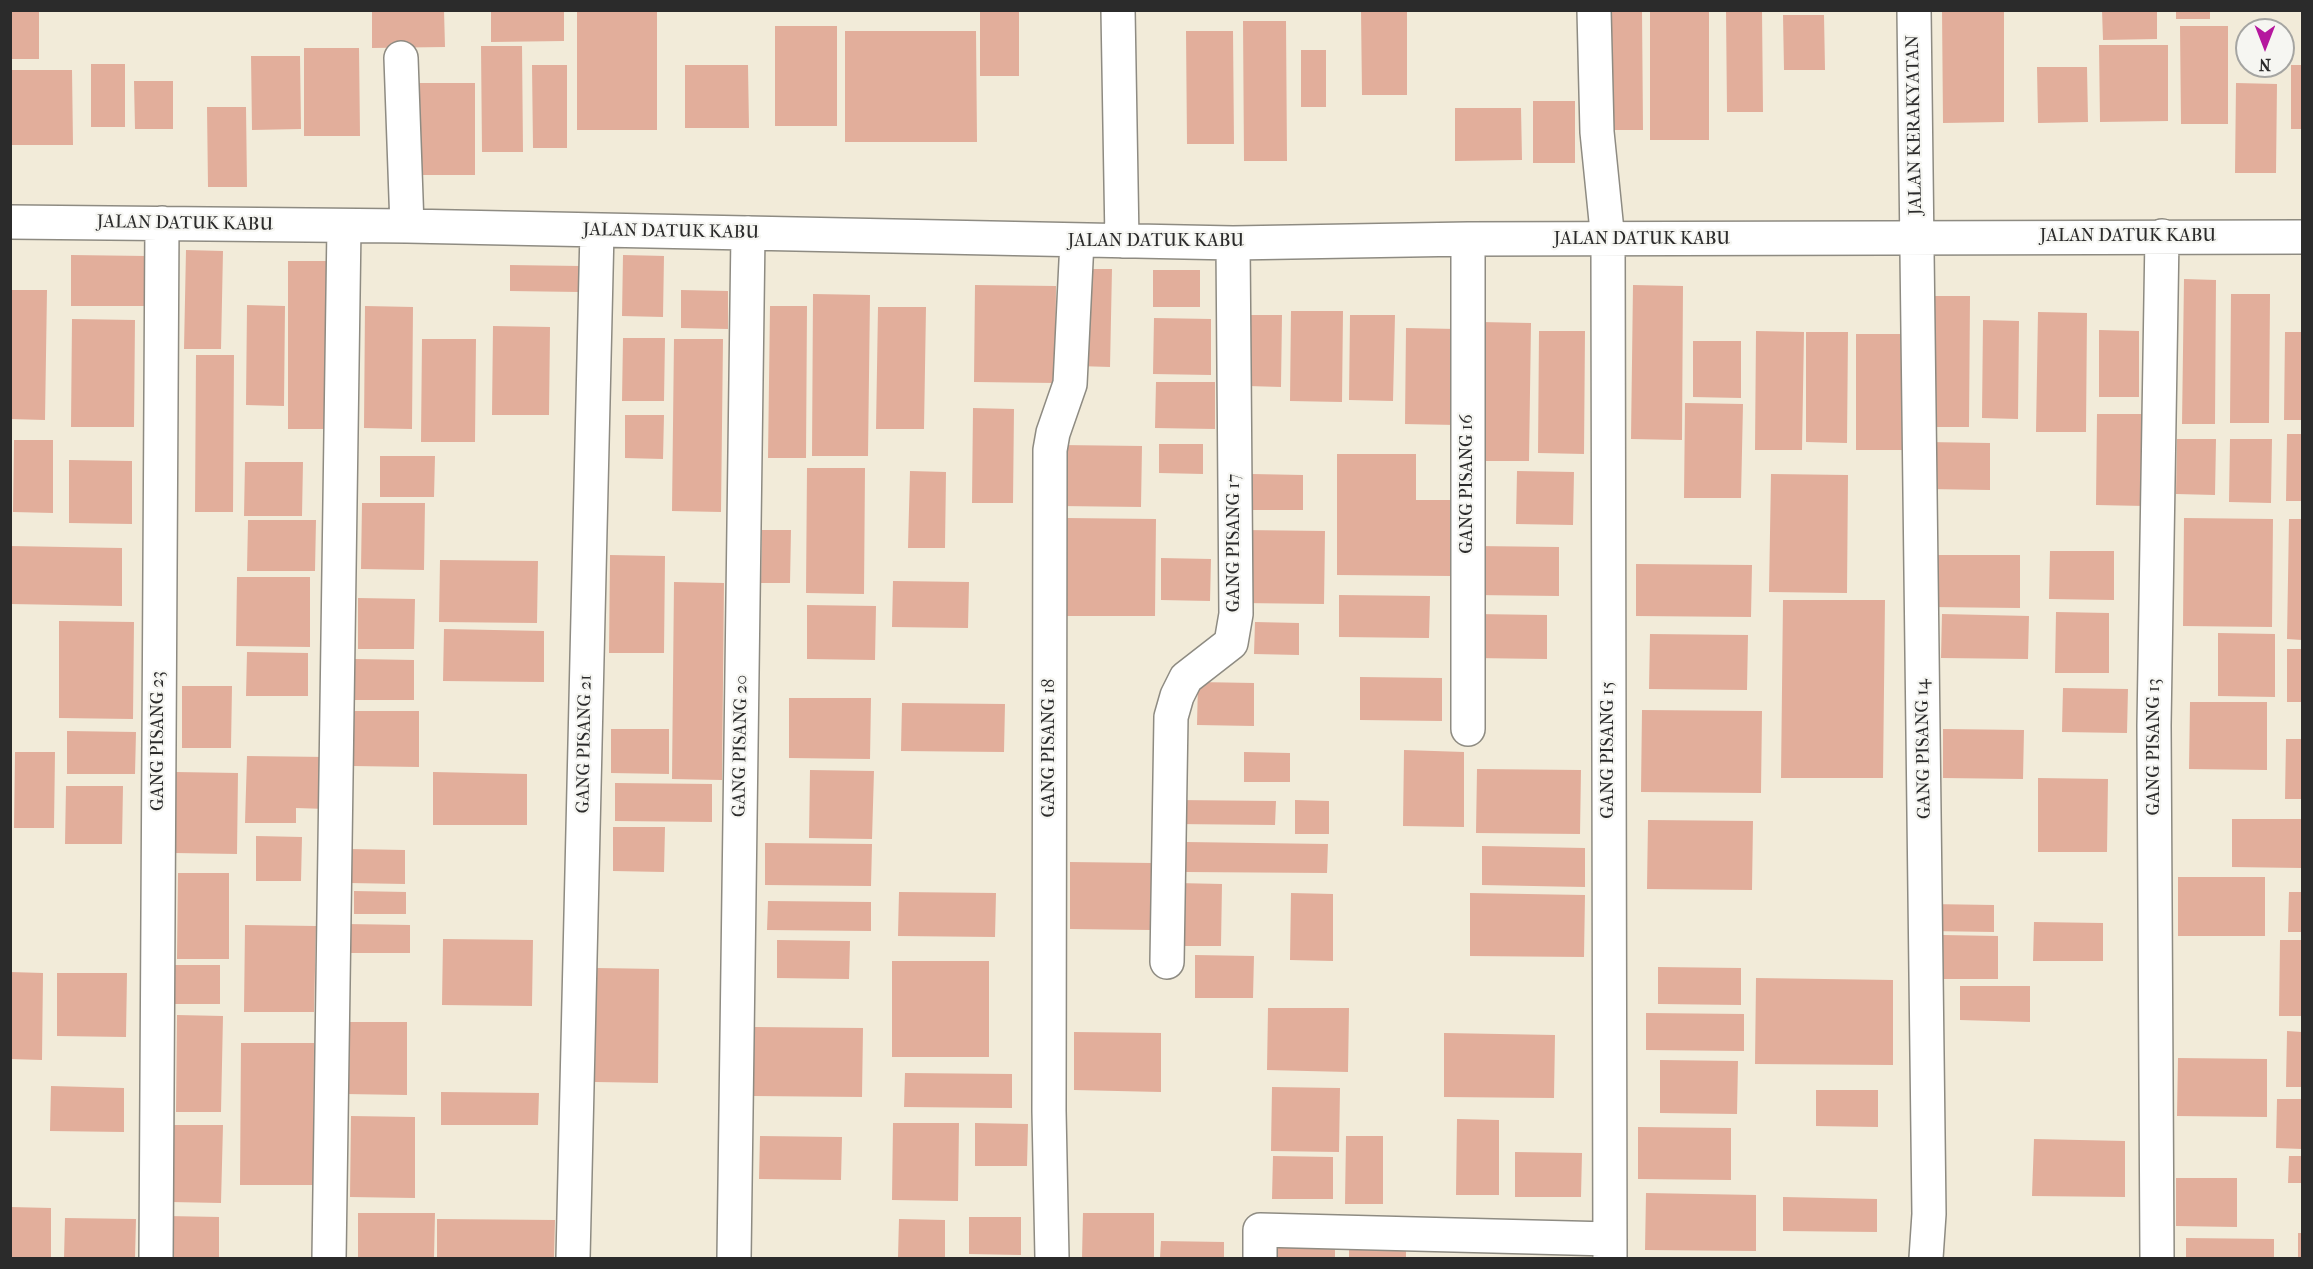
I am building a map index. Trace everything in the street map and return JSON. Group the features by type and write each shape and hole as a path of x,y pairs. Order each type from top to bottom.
{"street":[{"path":"1118,10 1122,241"},
{"name":"GANG PISANG 15","path":"1594,10 1597,132 1608,241 1610,1249"},
{"name":"JALAN KERAKYATAN","path":"1914,10 1918,240"},
{"path":"401,58 407,226"},
{"name":"JALAN DATUK KABU","path":"10,222 407,226 1233,243 1468,239 1608,241 2162,236 2302,237"},
{"name":"GANG PISANG 23","path":"156,1258 162,223"},
{"path":"329,1258 344,226"},
{"name":"GANG PISANG 21","path":"573,1258 597,230"},
{"name":"GANG PISANG 20","path":"734,1258 748,233"},
{"name":"GANG PISANG 13","path":"2157,1258 2154,725 2162,236"},
{"name":"GANG PISANG 16","path":"1468,239 1468,729"},
{"name":"GANG PISANG 14","path":"1918,240 1929,1202 1926,1258"},
{"name":"GANG PISANG 18","path":"1052,1258 1049,1111 1050,450 1053,433 1070,384 1077,241"},
{"name":"GANG PISANG 17","path":"1167,962 1171,717 1177,696 1186,678 1231,643 1236,614 1233,243"},
{"path":"1260,1244 1610,1249"}],"building":[{"path":"10,10 39,10 39,59 10,59"},
{"path":"372,10 444,10 445,47 372,48"},
{"path":"491,10 564,10 564,41 491,42"},
{"path":"577,10 657,10 657,130 577,130"},
{"path":"980,10 1019,10 1019,76 980,76"},
{"path":"1361,10 1407,10 1407,95 1362,95"},
{"path":"1603,10 1642,10 1643,130 1603,130"},
{"path":"1650,10 1709,10 1709,140 1650,140"},
{"path":"1726,10 1762,10 1763,112 1727,112"},
{"path":"1942,10 2004,10 2004,122 1943,123"},
{"path":"2102,10 2157,10 2157,39 2103,40"},
{"path":"2176,10 2210,10 2210,19 2176,19"},
{"path":"1783,15 1824,15 1825,70 1784,70"},
{"path":"1243,21 1286,21 1287,161 1244,161"},
{"path":"775,26 837,26 837,126 775,126"},
{"path":"2180,26 2228,26 2228,124 2181,124"},
{"path":"845,31 976,31 977,142 845,142"},
{"path":"1186,31 1233,31 1234,144 1187,144"},
{"path":"2099,45 2168,45 2168,121 2100,122"},
{"path":"481,46 522,46 523,152 482,152"},
{"path":"304,48 359,48 360,136 304,136"},
{"path":"1301,50 1326,50 1326,107 1301,107"},
{"path":"251,56 300,56 301,129 252,130"},
{"path":"91,64 125,64 125,127 91,127"},
{"path":"532,65 567,65 567,148 533,148"},
{"path":"685,65 748,65 749,128 685,128"},
{"path":"2295,65 2302,65 2302,129 2291,129 2291,78 2295,78"},
{"path":"2037,67 2087,67 2088,122 2038,123"},
{"path":"10,70 72,70 73,145 10,145"},
{"path":"134,81 173,81 173,129 135,129"},
{"path":"414,83 475,83 475,175 415,175"},
{"path":"2236,83 2277,84 2276,173 2235,173"},
{"path":"1533,101 1575,101 1575,163 1533,163"},
{"path":"207,107 246,107 247,187 208,187"},
{"path":"1455,108 1521,108 1522,160 1455,161"},
{"path":"186,250 223,251 221,349 184,349"},
{"path":"71,255 146,256 146,306 71,306"},
{"path":"623,255 664,256 663,317 622,316"},
{"path":"288,261 332,261 332,429 288,429"},
{"path":"510,265 580,266 579,292 510,291"},
{"path":"1080,269 1112,269 1110,367 1078,366"},
{"path":"1153,270 1200,270 1200,307 1153,307"},
{"path":"2184,279 2216,280 2215,424 2182,424"},
{"path":"975,285 1056,286 1055,383 974,382"},
{"path":"1633,285 1683,286 1682,440 1631,439"},
{"path":"10,290 47,290 45,420 10,419"},
{"path":"681,290 728,291 728,329 681,328"},
{"path":"813,294 870,295 868,456 812,456"},
{"path":"2231,294 2270,294 2269,423 2230,423"},
{"path":"1929,296 1970,296 1969,427 1927,427"},
{"path":"247,305 285,306 284,406 246,405"},
{"path":"365,306 413,307 412,429 364,428"},
{"path":"770,306 807,306 806,458 768,458"},
{"path":"878,307 926,307 924,429 876,429"},
{"path":"1291,311 1343,311 1342,402 1290,401"},
{"path":"2038,312 2087,313 2086,432 2036,432"},
{"path":"1249,315 1282,315 1281,387 1248,386"},
{"path":"1350,315 1395,315 1393,401 1349,400"},
{"path":"1154,318 1211,319 1211,375 1153,374"},
{"path":"72,319 135,320 134,427 71,427"},
{"path":"1983,320 2019,321 2018,419 1982,418"},
{"path":"1480,322 1531,323 1529,461 1478,461"},
{"path":"493,326 550,327 549,415 492,415"},
{"path":"1406,328 1457,329 1456,425 1405,424"},
{"path":"2099,330 2139,331 2139,397 2099,397"},
{"path":"1539,331 1585,331 1584,454 1538,453"},
{"path":"1756,331 1804,332 1802,450 1755,450"},
{"path":"1806,332 1848,332 1847,443 1806,442"},
{"path":"2285,332 2302,332 2302,420 2284,420"},
{"path":"1856,334 1908,334 1908,450 1856,450"},
{"path":"623,338 665,338 664,401 622,401"},
{"path":"422,339 476,339 475,442 421,442"},
{"path":"674,339 723,339 721,512 672,511"},
{"path":"1693,341 1741,341 1741,398 1693,397"},
{"path":"196,355 234,355 233,512 195,512"},
{"path":"1156,382 1215,382 1215,429 1155,428"},
{"path":"1685,403 1743,404 1741,498 1684,498"},
{"path":"973,408 1014,409 1013,503 972,503"},
{"path":"2097,414 2146,414 2145,506 2096,505"},
{"path":"625,415 664,415 663,459 625,458"},
{"path":"2287,434 2302,434 2302,501 2286,501"},
{"path":"2177,439 2216,439 2215,495 2176,494"},
{"path":"2230,439 2272,439 2271,503 2229,502"},
{"path":"14,440 53,440 53,513 13,512"},
{"path":"1927,442 1990,443 1990,490 1927,489"},
{"path":"1159,444 1203,444 1203,474 1159,473"},
{"path":"1061,445 1142,446 1141,507 1060,506"},
{"path":"1337,454 1416,454 1416,500 1451,500 1451,576 1337,575"},
{"path":"380,456 435,456 434,497 380,497"},
{"path":"69,460 132,461 132,524 69,523"},
{"path":"245,462 303,462 302,516 244,516"},
{"path":"807,468 865,468 864,594 806,593"},
{"path":"910,471 946,472 945,548 908,548"},
{"path":"1517,471 1574,472 1573,525 1516,524"},
{"path":"1252,474 1303,475 1303,510 1252,510"},
{"path":"1771,474 1848,475 1847,593 1769,592"},
{"path":"362,503 425,503 424,570 361,569"},
{"path":"1066,518 1156,519 1155,616 1065,616"},
{"path":"2184,518 2273,519 2272,627 2183,626"},
{"path":"2289,519 2302,519 2302,640 2287,639"},
{"path":"248,520 316,520 315,571 247,571"},
{"path":"762,530 791,530 790,583 761,583"},
{"path":"1243,530 1325,531 1324,604 1242,603"},
{"path":"10,546 122,548 122,606 10,604"},
{"path":"1476,546 1559,547 1559,596 1475,595"},
{"path":"2050,551 2114,551 2114,600 2049,599"},
{"path":"610,555 665,556 664,653 609,653"},
{"path":"1931,555 2020,555 2020,608 1930,607"},
{"path":"1161,558 1211,559 1210,601 1161,600"},
{"path":"440,560 538,561 537,623 439,622"},
{"path":"1636,564 1752,565 1751,617 1636,616"},
{"path":"237,577 310,577 310,647 236,646"},
{"path":"893,581 969,582 968,628 892,627"},
{"path":"674,582 724,583 722,780 672,779"},
{"path":"1339,595 1430,596 1429,638 1339,637"},
{"path":"358,598 415,599 414,649 358,649"},
{"path":"1783,600 1885,600 1883,778 1781,778"},
{"path":"807,605 876,606 875,660 807,659"},
{"path":"2056,612 2109,613 2109,673 2055,673"},
{"path":"1475,614 1547,615 1547,659 1474,658"},
{"path":"1942,614 2029,616 2028,659 1941,658"},
{"path":"59,621 134,622 133,719 59,718"},
{"path":"1255,622 1299,623 1299,655 1254,654"},
{"path":"444,629 544,631 544,682 443,681"},
{"path":"2218,633 2275,634 2275,697 2218,696"},
{"path":"1650,634 1748,635 1747,690 1649,689"},
{"path":"2287,649 2302,649 2302,702 2287,702"},
{"path":"247,652 308,653 308,696 246,696"},
{"path":"355,659 414,660 414,700 354,700"},
{"path":"1360,677 1442,678 1442,721 1360,720"},
{"path":"1198,682 1254,683 1254,726 1197,725"},
{"path":"182,686 232,686 231,748 182,748"},
{"path":"2063,688 2128,689 2127,733 2062,732"},
{"path":"789,698 871,698 870,759 789,758"},
{"path":"2190,702 2267,702 2267,770 2189,769"},
{"path":"902,703 1005,704 1004,752 901,751"},
{"path":"1642,710 1762,711 1761,793 1641,792"},
{"path":"354,711 419,711 419,767 353,766"},
{"path":"611,729 669,729 669,774 611,773"},
{"path":"1943,729 2024,730 2023,779 1943,778"},
{"path":"67,731 136,732 135,774 67,774"},
{"path":"2286,739 2302,739 2302,799 2285,799"},
{"path":"1404,750 1464,752 1464,827 1403,826"},
{"path":"15,752 55,752 54,828 14,828"},
{"path":"1244,752 1290,753 1290,782 1244,782"},
{"path":"247,756 327,757 326,809 296,808 296,823 245,823"},
{"path":"1477,769 1581,770 1580,834 1476,833"},
{"path":"810,770 874,771 872,839 809,838"},
{"path":"176,772 238,773 237,854 175,853"},
{"path":"433,772 527,774 527,825 433,825"},
{"path":"2038,778 2108,779 2107,852 2038,852"},
{"path":"615,783 712,784 712,822 615,821"},
{"path":"66,786 123,786 122,844 65,844"},
{"path":"1176,800 1276,801 1275,825 1175,824"},
{"path":"1295,800 1329,801 1329,834 1295,834"},
{"path":"2232,819 2302,819 2302,868 2232,867"},
{"path":"1648,820 1753,821 1752,890 1647,889"},
{"path":"613,827 665,827 664,872 613,871"},
{"path":"256,836 302,837 301,881 256,881"},
{"path":"1186,842 1328,844 1327,873 1186,872"},
{"path":"765,843 872,844 871,886 765,885"},
{"path":"1482,846 1585,848 1585,887 1482,885"},
{"path":"349,849 405,850 405,884 349,883"},
{"path":"1070,862 1152,863 1151,930 1070,929"},
{"path":"178,873 229,873 229,959 177,959"},
{"path":"2178,877 2265,877 2265,936 2178,936"},
{"path":"1177,883 1222,884 1221,946 1176,946"},
{"path":"354,891 406,892 406,914 354,914"},
{"path":"899,892 996,893 995,937 898,936"},
{"path":"2289,892 2302,892 2302,932 2288,932"},
{"path":"1291,893 1333,894 1333,961 1290,960"},
{"path":"1470,893 1585,895 1584,957 1470,956"},
{"path":"768,901 871,902 871,931 767,930"},
{"path":"1929,904 1994,905 1994,932 1928,931"},
{"path":"2034,922 2103,923 2103,961 2033,961"},
{"path":"346,924 410,925 410,953 346,953"},
{"path":"245,925 316,926 314,1012 244,1012"},
{"path":"1943,935 1998,936 1998,979 1942,979"},
{"path":"443,939 533,940 532,1006 442,1005"},
{"path":"777,940 850,941 849,979 777,978"},
{"path":"2280,940 2302,940 2302,1016 2279,1016"},
{"path":"1195,955 1254,956 1253,998 1195,998"},
{"path":"892,961 989,961 989,1057 892,1057"},
{"path":"170,965 220,965 220,1004 170,1004"},
{"path":"1658,967 1741,968 1741,1005 1658,1004"},
{"path":"596,968 659,969 658,1083 595,1082"},
{"path":"10,972 43,973 42,1060 10,1059"},
{"path":"57,973 127,973 126,1037 57,1036"},
{"path":"1756,978 1893,980 1893,1065 1755,1064"},
{"path":"1960,986 2030,986 2030,1022 1960,1020"},
{"path":"1268,1008 1349,1008 1348,1072 1267,1070"},
{"path":"1646,1013 1744,1014 1744,1051 1646,1050"},
{"path":"177,1015 223,1016 221,1112 176,1112"},
{"path":"347,1022 407,1022 407,1095 346,1094"},
{"path":"754,1027 863,1028 862,1097 753,1096"},
{"path":"2287,1031 2302,1032 2302,1087 2286,1087"},
{"path":"1074,1032 1161,1033 1161,1092 1074,1090"},
{"path":"1444,1033 1555,1035 1554,1098 1444,1097"},
{"path":"241,1043 314,1043 313,1185 240,1185"},
{"path":"2178,1058 2267,1059 2267,1117 2177,1116"},
{"path":"1660,1060 1738,1061 1737,1114 1660,1113"},
{"path":"905,1073 1012,1074 1012,1108 904,1107"},
{"path":"51,1086 124,1088 124,1132 50,1131"},
{"path":"1272,1087 1340,1088 1339,1152 1271,1151"},
{"path":"1816,1090 1878,1090 1878,1127 1816,1126"},
{"path":"441,1092 539,1093 538,1125 441,1125"},
{"path":"2277,1099 2302,1099 2302,1149 2276,1148"},
{"path":"351,1116 415,1117 415,1198 350,1197"},
{"path":"1457,1119 1499,1120 1499,1195 1456,1195"},
{"path":"893,1123 959,1123 958,1201 892,1200"},
{"path":"975,1123 1028,1124 1027,1166 975,1166"},
{"path":"171,1125 223,1125 221,1203 170,1202"},
{"path":"1638,1127 1731,1128 1731,1180 1638,1179"},
{"path":"760,1136 842,1137 841,1180 759,1179"},
{"path":"1346,1136 1383,1136 1383,1204 1345,1204"},
{"path":"2034,1139 2125,1141 2125,1197 2032,1196"},
{"path":"1515,1152 1582,1153 1581,1197 1515,1197"},
{"path":"1273,1156 1333,1157 1333,1199 1272,1199"},
{"path":"2289,1156 2302,1156 2302,1183 2288,1183"},
{"path":"2176,1178 2237,1178 2237,1227 2176,1226"},
{"path":"1646,1193 1756,1195 1756,1251 1645,1250"},
{"path":"1783,1197 1877,1199 1877,1232 1783,1231"},
{"path":"10,1207 51,1208 51,1258 10,1258"},
{"path":"358,1213 435,1213 434,1258 358,1258"},
{"path":"1083,1213 1154,1213 1154,1258 1082,1258"},
{"path":"167,1216 219,1217 219,1258 167,1258"},
{"path":"969,1217 1021,1217 1021,1255 969,1254"},
{"path":"65,1218 136,1219 135,1258 64,1258"},
{"path":"437,1219 555,1220 554,1258 437,1258"},
{"path":"899,1219 945,1220 945,1258 898,1258"},
{"path":"2298,1233 2302,1233 2302,1258 2298,1258"},
{"path":"2186,1238 2274,1239 2274,1258 2186,1258"},
{"path":"1161,1241 1224,1242 1224,1258 1160,1258"},
{"path":"1349,1246 1406,1246 1406,1258 1349,1258"},
{"path":"1271,1247 1335,1248 1335,1258 1271,1258"}]}
